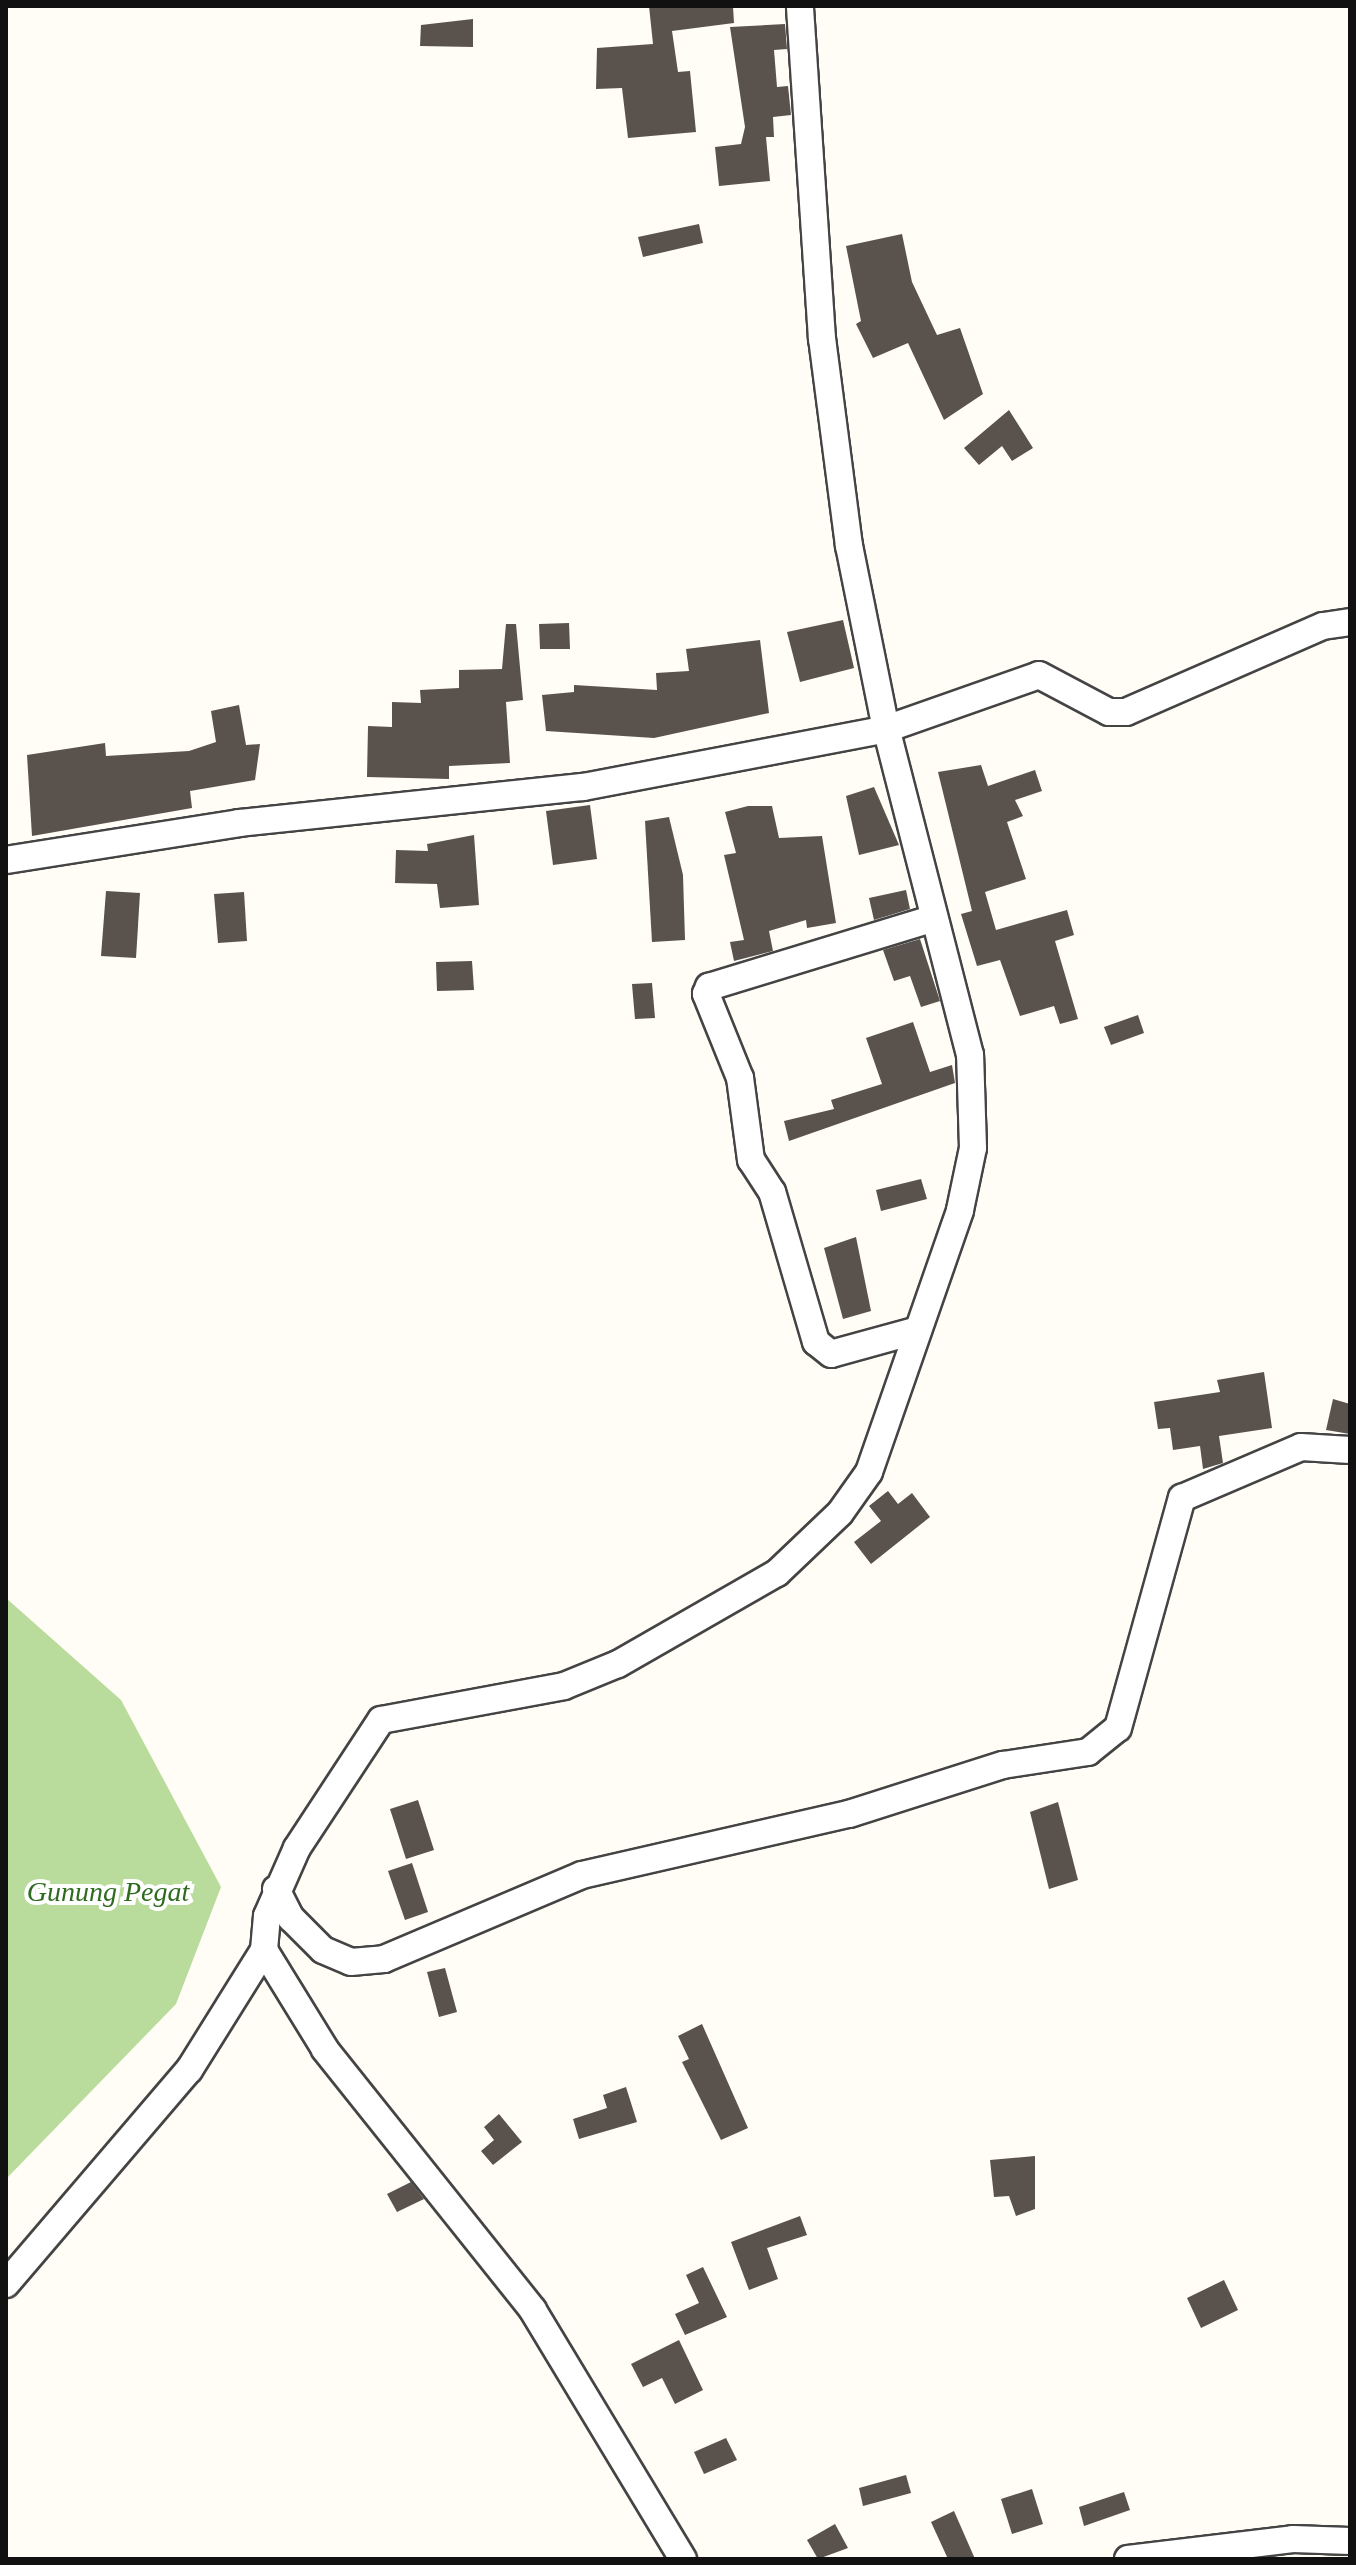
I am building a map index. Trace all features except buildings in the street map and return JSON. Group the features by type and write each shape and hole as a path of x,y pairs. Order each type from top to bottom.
{"street":[{"path":"6,2284 189,2070 264,1950 276,1889 364,1734 381,1720 564,1686 685,1630 799,1556 869,1472 918,1330 973,1148 970,1055 931,919 886,729 849,546 822,339 800,6"},
{"path":"6,860 239,823 583,787 886,729 1039,675 1109,712 1126,712 1323,626 1350,622"},
{"path":"918,1330 831,1354 816,1342 772,1192 751,1160 740,1078 706,994 709,987 931,919"},
{"path":"276,1889 291,1918 323,1950 351,1962 384,1959 582,1875 849,1814 1003,1765 1088,1752 1118,1728 1182,1498 1301,1447 1350,1450"},
{"path":"264,1950 325,2049 533,2310 683,2559"},
{"path":"1128,2559 1293,2539 1350,2541"}],"green space":[{"name":"Gunung Pegat","path":"6,1598 121,1700 221,1887 176,2004 6,2179"}]}
